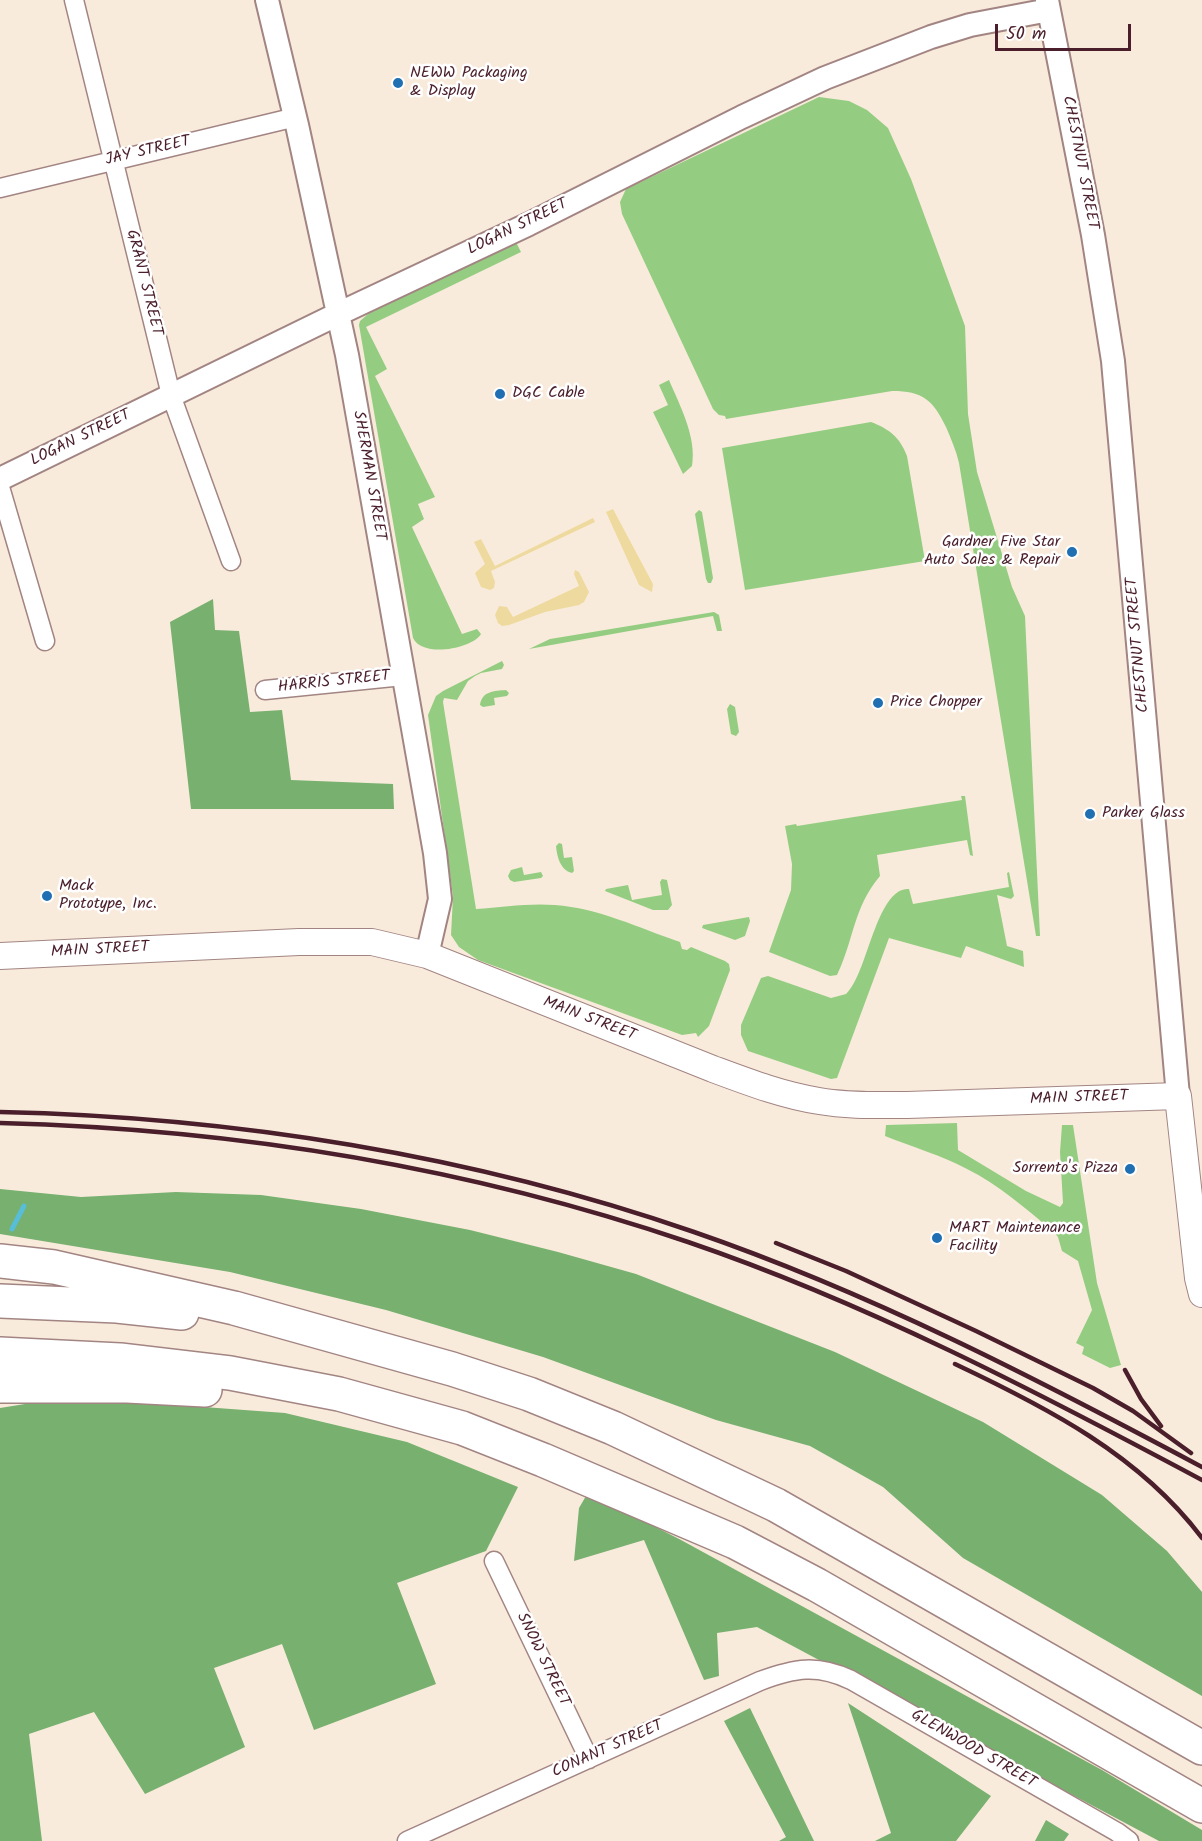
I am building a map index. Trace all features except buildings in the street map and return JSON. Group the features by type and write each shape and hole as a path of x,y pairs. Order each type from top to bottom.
{"highway":[{"path":"0,1261 54,1267 234,1308 452,1369 529,1394 613,1428 776,1505 1202,1748"},
{"path":"0,1302 117,1306 176,1312 294,1330 352,1342"},
{"path":"0,1354 120,1360 230,1373 339,1394 462,1428 735,1542 817,1585 1202,1806"},
{"path":"0,1386 98,1385 195,1389 302,1402 446,1424"}],"main road":[{"name":"MAIN STREET","path":"0,956 352,940 392,945 427,955 713,1069 760,1086 821,1102 907,1105 1178,1096"},
{"name":"CHESTNUT STREET","path":"1178,1096 1202,1294"}],"street":[{"name":"GRANT STREET","path":"74,0 171,395 231,561"},
{"name":"SHERMAN STREET","path":"267,0 296,117 338,314 439,885 440,899 427,955"},
{"name":"LOGAN STREET","path":"0,479 338,314 529,224 742,117 851,67 970,25 1048,5"},
{"name":"CHESTNUT STREET","path":"1048,5 1095,246 1113,361 1178,1096"},
{"name":"JAY STREET","path":"0,188 296,117"},
{"path":"0,487 45,641"},
{"name":"HARRIS STREET","path":"265,690 403,676"},
{"name":"SNOW STREET","path":"494,1561 589,1759"},
{"name":"CONANT STREET","path":"407,1841 760,1681 787,1672 813,1668"},
{"name":"GLENWOOD STREET","path":"813,1668 827,1670 851,1680 1129,1841"}],"green space":[{"path":"819,97 849,101 867,110 888,128 911,179 965,326 968,414 977,472 1012,587 1025,616 1040,936 1036,936 959,463 941,418 926,399 903,391 726,419 725,416 719,415 713,409 622,214 620,202 626,189"},
{"path":"516,242 521,252 366,327 387,369 375,376 435,497 418,504 424,519 412,527 462,634 477,629 481,634 468,644 458,647 426,648 413,638 359,325 368,314"},
{"path":"669,380 690,433 692,444 692,466 683,474 653,412 668,405 659,385"},
{"path":"871,422 893,434 907,456 925,561 745,590 722,448"},
{"path":"699,510 702,512 713,578 711,583 708,583 706,579 695,514"},
{"path":"213,599 215,630 239,631 250,712 282,710 291,780 393,784 394,809 191,809 170,622"},
{"path":"714,612 719,615 722,631 717,631 713,616 529,649 550,639"},
{"path":"502,661 504,665 502,669 475,676 468,681 457,700 444,698 443,702 476,909 545,905 587,910 680,942 682,949 687,950 691,947 725,961 729,964 730,970 709,1026 698,1037 696,1033 682,1035 478,960 459,947 451,935 453,896 428,715 436,696"},
{"path":"506,690 509,693 507,696 494,698 495,705 483,707 480,705 486,694"},
{"path":"730,704 735,707 739,732 736,736 731,734 727,709"},
{"path":"961,796 965,796 973,856 970,855 967,840 877,855 880,876 864,900 837,975 830,976 769,952 791,890 792,864 785,826 962,800"},
{"path":"559,843 562,844 564,858 572,857 574,871 572,873 560,862 556,846"},
{"path":"522,867 524,875 541,872 543,876 514,882 510,880 508,876 511,870"},
{"path":"1009,872 1014,896 1011,899 997,895 1007,946 1023,951 1024,967 966,946 961,958 889,938 837,1078 831,1079 748,1051 741,1035 741,1025 761,978 768,976 831,998 846,994 854,984 880,916 888,902 898,892 909,889 913,904 1009,887 1007,873"},
{"path":"662,879 667,880 672,905 668,910 653,910 605,891 628,885 632,900 662,895 660,882"},
{"path":"749,917 750,921 745,936 735,940 702,928 703,925"},
{"path":"957,1123 958,1150 1026,1191 1060,1207 1063,1203 1060,1152 1062,1125 1073,1125 1097,1283 1121,1365 1110,1368 1082,1354 1084,1347 1076,1343 1092,1310 1078,1261 1062,1251 1058,1237 1053,1231 979,1175 947,1159 885,1136 886,1125"},
{"path":"0,1189 81,1197 176,1192 261,1195 361,1209 470,1230 636,1274 835,1352 983,1422 1102,1495 1167,1551 1202,1592 1202,1696 963,1558 883,1487 810,1446 716,1420 543,1357 386,1310 230,1272 0,1234"},
{"path":"50,1400 136,1402 285,1413 407,1442 518,1487 486,1551 397,1583 436,1684 314,1730 282,1644 214,1668 245,1747 145,1794 94,1712 29,1734 42,1841 0,1841 0,1408"},
{"path":"586,1496 636,1517 681,1540 1102,1770 1202,1830 1202,1841 1159,1841 757,1627 717,1633 719,1676 704,1680 644,1540 574,1561 579,1508"},
{"path":"848,1703 991,1796 956,1841 875,1841 891,1833"},
{"path":"750,1708 814,1841 779,1841 786,1837 724,1721"},
{"path":"1046,1820 1069,1834 1064,1841 1035,1841"}],"sand":[{"path":"613,509 653,584 652,592 639,585 606,512"},
{"path":"593,518 595,522 491,571 495,582 494,588 490,590 481,587 475,573 485,564 474,542 481,539 495,566"},
{"path":"575,570 579,572 589,592 584,602 545,612 509,625 502,626 498,623 495,615 499,606 507,607 513,617 579,586 574,574"}],"waterway":[{"path":"12,1229 24,1206"}],"railway":[{"path":"0,1112 88,1115 176,1122 352,1145 525,1181 610,1205 760,1256 889,1310 1015,1370 1202,1467"},
{"path":"0,1123 175,1134 348,1157 435,1173 605,1216 688,1242 820,1292 949,1350 1202,1480"},
{"path":"776,1243 846,1271 1093,1388 1133,1411 1191,1453"},
{"path":"955,1364 1057,1416 1121,1458 1177,1508 1202,1538"},
{"path":"1125,1370 1141,1399 1161,1426"}],"place":[{"name":"NEWW Packaging & Display","path":"398,83"},
{"name":"DGC Cable","path":"500,394"},
{"name":"Gardner Five Star Auto Sales & Repair","path":"1072,552"},
{"name":"Price Chopper","path":"878,703"},
{"name":"Parker Glass","path":"1090,814"},
{"name":"Mack Prototype, Inc.","path":"47,896"},
{"name":"Sorrento's Pizza","path":"1130,1169"},
{"name":"MART Maintenance Facility","path":"937,1238"}]}
